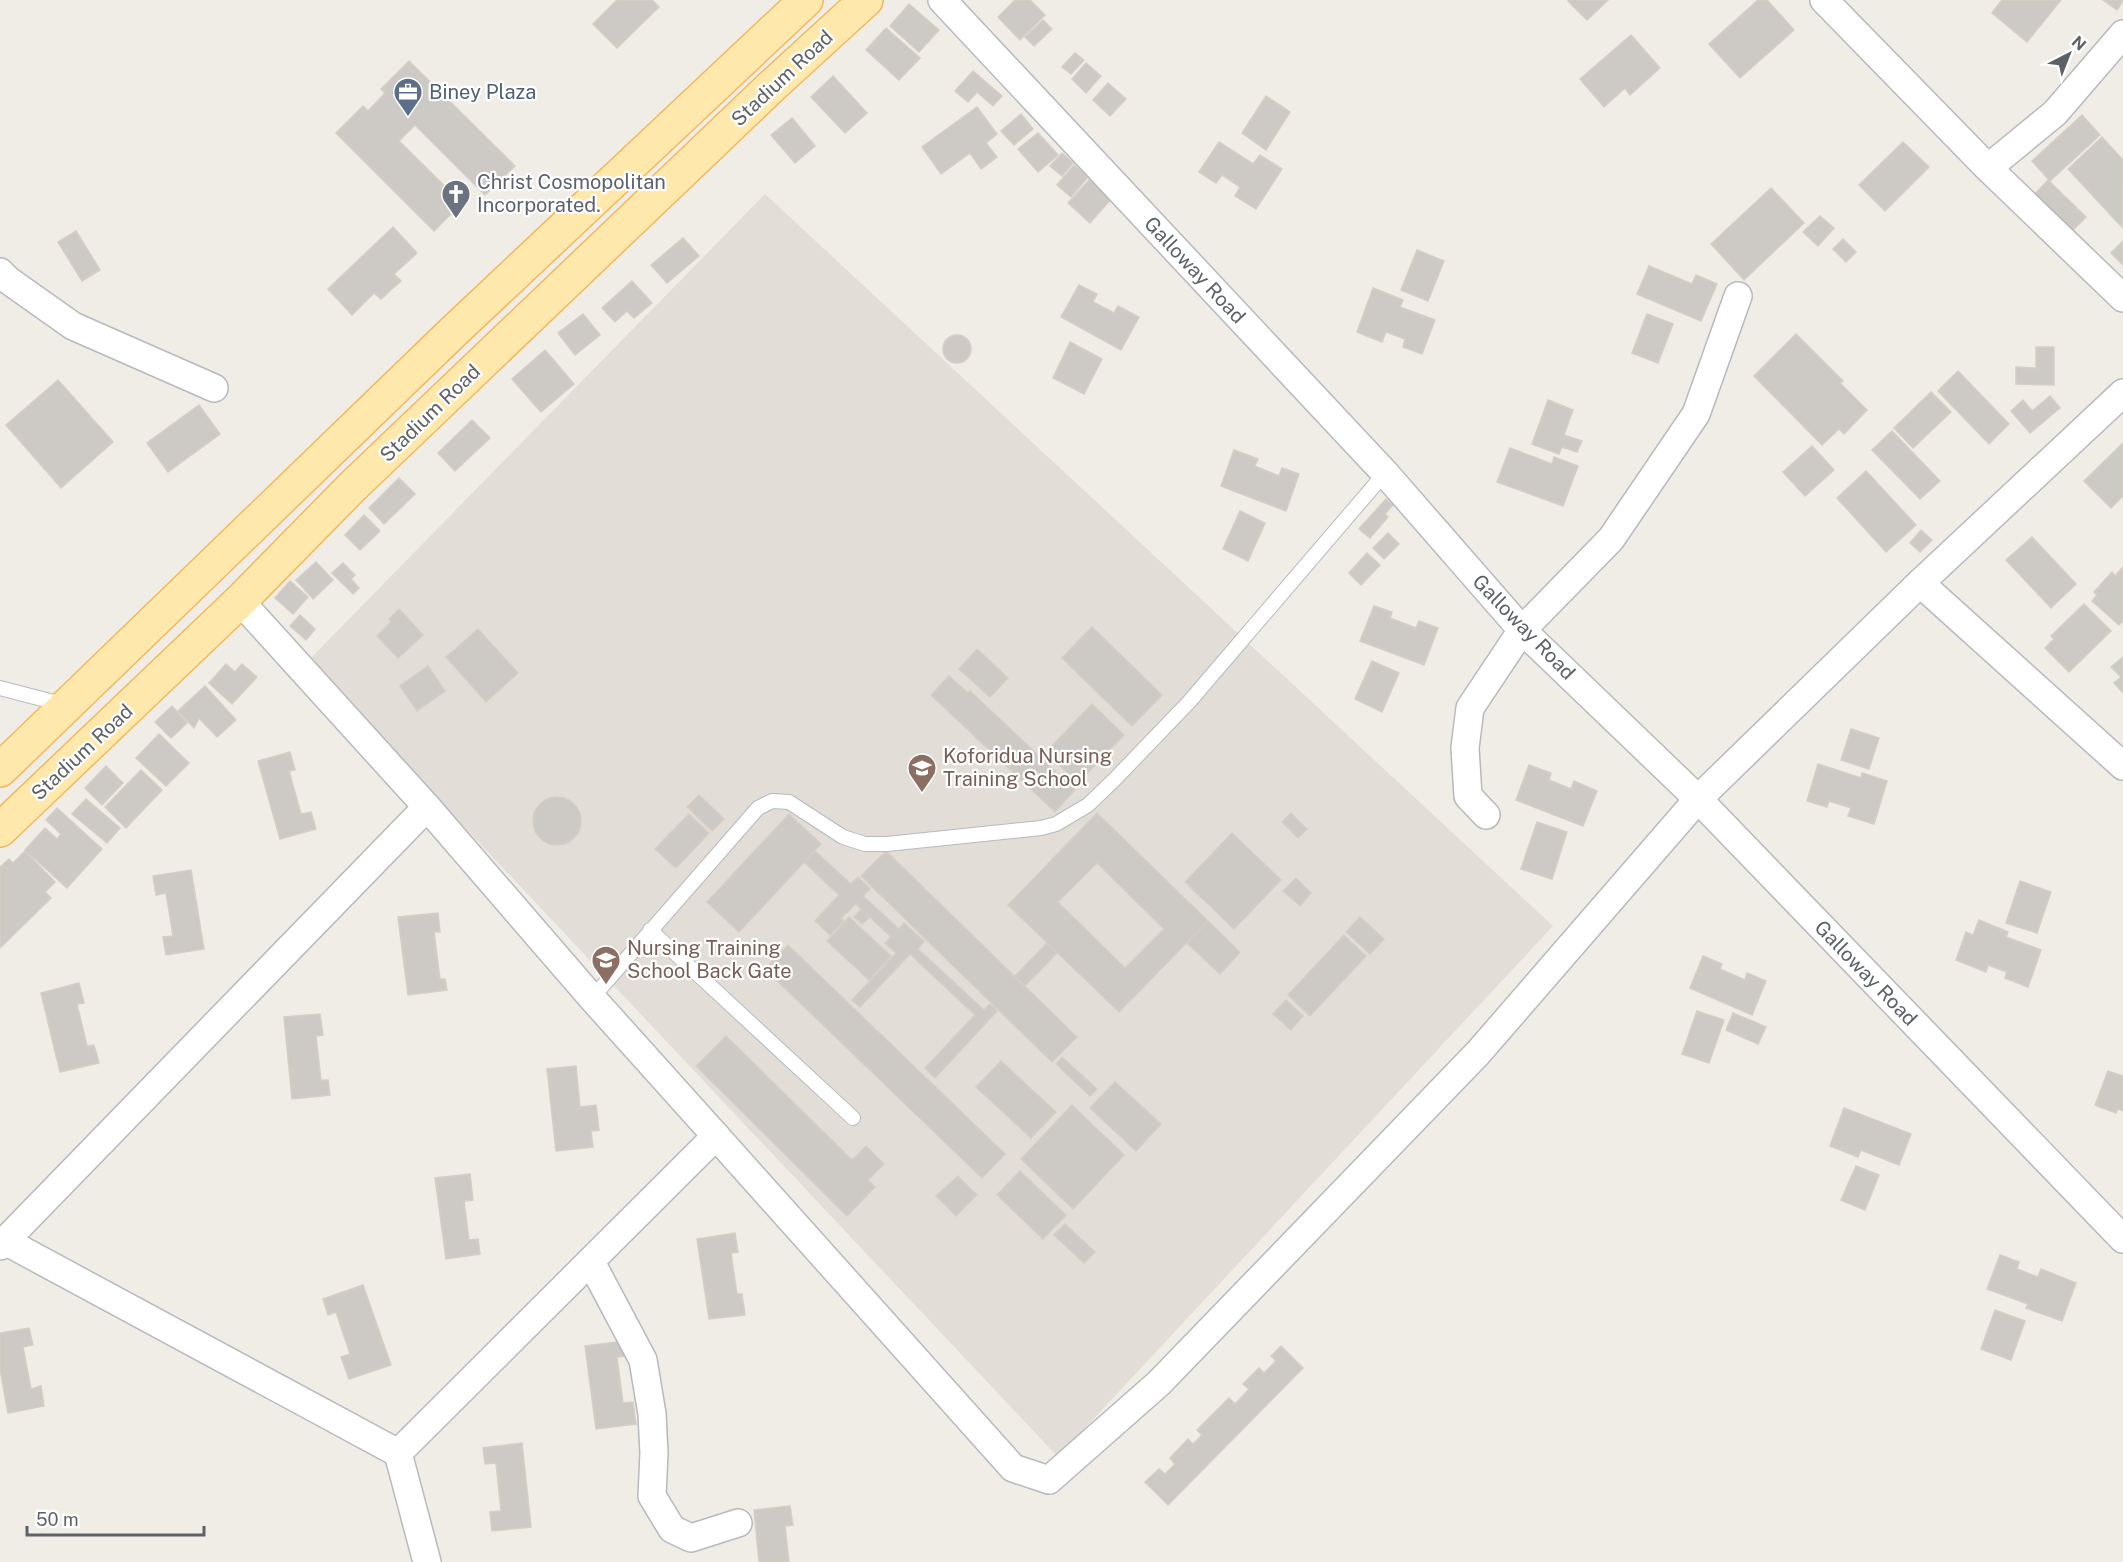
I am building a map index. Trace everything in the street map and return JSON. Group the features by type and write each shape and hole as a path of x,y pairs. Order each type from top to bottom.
{"main road":[{"name":"Stadium Road","path":"0,770 460,325 806,0"},
{"name":"Stadium Road","path":"0,830 240,601 361,479 866,0"}],"street":[{"name":"Galloway Road","path":"942,0 1385,473 1522,630 1698,799 2123,1239"},
{"path":"1824,0 1988,168 2123,298"},
{"path":"1988,168 2055,113 2123,34"},
{"path":"0,272 73,326 214,388"},
{"path":"1486,815 1468,796 1465,748 1470,708 1522,630 1611,539 1696,414 1738,296"},
{"path":"240,601 427,807 592,998 1013,1468 1049,1480 1159,1383 1478,1053 1698,799 1920,583 2123,393"},
{"path":"1920,583 2123,766"},
{"path":"427,807 3,1244 398,1453 427,1562"},
{"path":"398,1453 716,1136"},
{"path":"591,1262 643,1360 652,1414 654,1453 652,1496 672,1529 691,1538 738,1523"}],"lane":[{"path":"592,998 758,808 772,801 789,802 843,837 865,844 887,844 1041,828 1056,824 1088,805 1189,702 1385,473"},
{"path":"0,688 67,706"},
{"path":"650,930 853,1118"}],"shaded area":[{"name":"Koforidua Nursing Training School","path":"765,194 1553,926 1058,1457 308,661"}],"building":[{"path":"617,0 652,0 659,7 617,48 593,24"},
{"path":"1015,0 1030,0 1045,15 1020,40 998,17"},
{"path":"1569,0 1608,0 1587,20"},
{"path":"1758,0 1767,0 1794,30 1740,78 1709,44"},
{"path":"2002,0 2061,0 2027,42 1992,13"},
{"path":"2103,0 2123,0 2123,1 2117,10"},
{"path":"909,4 939,30 919,52 890,26"},
{"path":"1043,20 1052,29 1034,46 1025,37"},
{"path":"886,28 920,58 899,80 866,50"},
{"path":"1631,35 1660,68 1630,95 1625,88 1604,107 1580,79"},
{"path":"1075,53 1084,60 1071,74 1062,67"},
{"path":"409,61 515,166 485,195 415,125 399,141 462,203 434,231 336,133 363,106 368,111 385,93 381,89"},
{"path":"1086,63 1101,76 1086,93 1072,79"},
{"path":"973,71 1002,96 993,106 977,92 968,102 955,91"},
{"path":"833,76 867,113 845,133 811,97"},
{"path":"1108,83 1126,99 1110,116 1093,100"},
{"path":"1266,96 1290,112 1266,150 1242,133"},
{"path":"977,107 997,134 986,143 997,157 981,169 970,153 941,174 922,147"},
{"path":"1021,114 1033,129 1014,145 1001,131"},
{"path":"2082,115 2100,135 2050,181 2032,161"},
{"path":"792,118 815,146 795,163 771,135"},
{"path":"1038,133 1058,155 1038,172 1018,149"},
{"path":"2102,137 2123,160 2122,227 2068,169"},
{"path":"1219,142 1253,164 1260,155 1282,169 1256,209 1235,196 1240,187 1222,175 1216,183 1199,172"},
{"path":"1903,142 1929,167 1885,211 1859,185"},
{"path":"1062,153 1073,163 1062,176 1050,166"},
{"path":"1074,165 1088,177 1071,197 1057,185"},
{"path":"1089,180 1111,199 1090,223 1068,203"},
{"path":"2048,180 2086,217 2070,233 2033,196"},
{"path":"1771,188 1804,223 1744,280 1711,244"},
{"path":"1820,216 1834,228 1818,246 1803,232"},
{"path":"393,227 417,253 394,274 401,281 381,299 374,293 352,315 328,289"},
{"path":"76,231 100,270 82,281 58,242"},
{"path":"683,238 699,256 667,283 651,265"},
{"path":"1843,239 1856,252 1846,262 1833,249"},
{"path":"2123,241 2123,265 2111,253"},
{"path":"1417,250 1444,261 1428,301 1401,290"},
{"path":"1649,266 1692,284 1696,275 1717,284 1701,321 1637,294"},
{"path":"632,281 652,303 634,318 627,311 615,322 602,308"},
{"path":"1079,285 1097,294 1093,302 1114,313 1118,306 1139,317 1121,350 1061,317"},
{"path":"1373,288 1403,300 1400,307 1435,320 1422,354 1403,347 1405,339 1386,332 1382,342 1357,332"},
{"path":"583,314 600,335 575,355 558,333"},
{"path":"1647,314 1673,324 1658,363 1632,353"},
{"path":"1796,334 1843,381 1840,383 1867,410 1844,434 1839,429 1822,445 1754,376"},
{"path":"957,335 967,339 971,349 967,359 957,363 947,359 943,349 947,339"},
{"path":"1070,342 1102,359 1084,394 1053,378"},
{"path":"2036,347 2054,347 2054,385 2016,384 2016,367 2036,368"},
{"path":"545,350 574,384 541,412 512,379"},
{"path":"1958,371 2009,424 1989,444 1938,391"},
{"path":"58,380 113,442 61,488 6,425"},
{"path":"1931,392 1951,412 1913,448 1894,428"},
{"path":"2050,396 2060,408 2030,433 2011,411 2023,400 2032,411"},
{"path":"1548,400 1573,410 1564,435 1582,441 1577,452 1562,447 1559,454 1532,444"},
{"path":"199,405 220,434 168,472 147,443"},
{"path":"472,420 490,438 455,471 438,453"},
{"path":"1892,431 1940,481 1920,499 1872,450"},
{"path":"2123,443 2123,496 2111,508 2084,481"},
{"path":"1812,446 1834,470 1805,496 1783,472"},
{"path":"1510,448 1552,464 1554,457 1578,466 1563,506 1497,482"},
{"path":"1234,450 1258,459 1255,466 1279,476 1282,468 1299,474 1286,511 1221,486"},
{"path":"1866,471 1916,525 1886,552 1837,498"},
{"path":"399,478 415,494 384,524 369,508"},
{"path":"1386,499 1393,505 1385,514 1388,517 1370,538 1359,529"},
{"path":"1240,511 1265,523 1248,561 1223,549"},
{"path":"364,515 380,531 360,550 345,535"},
{"path":"1921,530 1932,540 1920,552 1910,543"},
{"path":"1388,533 1399,544 1384,559 1373,548"},
{"path":"2032,537 2076,584 2051,608 2006,560"},
{"path":"1367,553 1380,565 1361,585 1349,573"},
{"path":"316,562 333,580 313,599 296,580"},
{"path":"343,563 355,575 351,579 359,588 353,594 332,573"},
{"path":"2123,567 2123,621 2119,625 2092,601 2097,595 2094,592 2112,572 2115,576"},
{"path":"290,581 308,597 293,614 275,598"},
{"path":"2084,604 2111,631 2069,672 2045,648 2054,639 2051,636"},
{"path":"1374,606 1392,612 1390,618 1416,628 1419,621 1438,628 1424,665 1360,641"},
{"path":"399,609 423,635 398,658 377,636 391,622 389,619"},
{"path":"300,615 315,629 306,640 290,626"},
{"path":"1092,627 1162,695 1132,726 1062,658"},
{"path":"478,629 518,673 486,702 446,657"},
{"path":"977,649 1008,678 990,697 959,669"},
{"path":"2123,657 2123,693 2114,683 2121,677 2111,667"},
{"path":"1372,661 1399,673 1382,712 1355,699"},
{"path":"226,664 235,672 242,664 257,677 232,704 209,683"},
{"path":"428,666 445,691 417,711 400,686"},
{"path":"949,676 968,693 970,691 1075,790 1055,812 931,695"},
{"path":"205,686 236,720 217,737 199,718 194,728 178,711"},
{"path":"1092,704 1124,735 1078,783 1046,752"},
{"path":"172,706 187,723 171,738 155,722"},
{"path":"1851,729 1879,738 1869,769 1841,760"},
{"path":"159,734 189,763 166,786 136,758"},
{"path":"290,752 295,770 289,771 301,814 311,812 316,829 280,839 258,761"},
{"path":"1818,764 1861,778 1862,773 1887,781 1874,824 1848,816 1851,808 1829,801 1827,807 1807,801"},
{"path":"1529,765 1551,773 1549,780 1571,789 1574,781 1597,791 1583,826 1516,800"},
{"path":"106,766 123,783 102,805 85,788"},
{"path":"141,770 162,790 126,828 105,807"},
{"path":"699,795 724,819 712,831 687,807"},
{"path":"552,797 562,797 574,804 581,816 581,826 574,838 562,845 552,845 537,834 533,826 533,816 544,801"},
{"path":"86,799 120,828 107,843 72,814"},
{"path":"57,808 102,849 67,888 25,850 45,828 57,839 61,834 46,820"},
{"path":"1097,813 1208,921 1119,1012 1008,905","holes":["1097,863 1164,929 1125,968 1058,902"]},
{"path":"1291,813 1307,829 1298,838 1282,822"},
{"path":"689,814 709,833 676,868 655,849"},
{"path":"789,814 821,844 739,932 707,902"},
{"path":"1537,822 1567,832 1552,879 1521,869"},
{"path":"1232,833 1281,880 1234,929 1185,882"},
{"path":"25,851 55,882 45,892 51,898 0,948 0,867 9,859 13,863"},
{"path":"815,851 851,884 858,877 870,889 863,896 899,929 904,923 924,941 918,949 984,1010 990,1004 997,1011 935,1078 925,1068 975,1015 910,954 860,1007 852,1000 896,953 885,943 891,937 870,917 862,924 854,917 861,909 856,904 841,918 844,921 830,935 815,921 839,895 804,862"},
{"path":"886,851 1077,1037 1052,1062 861,876"},
{"path":"191,870 204,949 166,955 163,937 173,936 166,893 156,895 153,876"},
{"path":"1296,878 1311,893 1300,906 1283,891"},
{"path":"2020,881 2051,892 2037,933 2006,923"},
{"path":"438,913 440,932 434,932 440,979 445,979 447,990 408,995 398,917"},
{"path":"849,917 891,956 869,980 827,941"},
{"path":"1360,917 1384,939 1370,954 1346,932"},
{"path":"1979,920 2008,932 2006,937 2041,950 2028,987 2005,978 2007,972 1988,965 1986,972 1956,960 1966,932 1973,935"},
{"path":"1208,921 1240,952 1220,974 1187,943"},
{"path":"1344,935 1366,956 1310,1016 1288,995"},
{"path":"1047,943 1057,953 1025,986 1015,976"},
{"path":"788,945 1005,1154 982,1178 765,969"},
{"path":"1703,956 1722,964 1720,969 1745,980 1747,973 1766,981 1752,1015 1690,988"},
{"path":"79,983 84,1003 77,1004 87,1046 94,1045 99,1063 60,1072 41,993"},
{"path":"1286,1000 1303,1016 1291,1030 1273,1014"},
{"path":"1697,1011 1724,1020 1709,1063 1682,1054"},
{"path":"1733,1013 1766,1027 1758,1044 1726,1030"},
{"path":"320,1014 323,1035 316,1036 321,1080 328,1080 330,1095 292,1099 284,1017"},
{"path":"726,1036 852,1160 866,1146 884,1164 868,1180 875,1187 847,1216 696,1066"},
{"path":"1062,1057 1097,1089 1090,1096 1056,1064"},
{"path":"1001,1061 1056,1112 1031,1138 976,1087"},
{"path":"576,1066 580,1107 596,1105 599,1130 591,1131 593,1147 556,1151 547,1069"},
{"path":"2108,1071 2123,1076 2123,1111 2118,1109 2116,1113 2095,1105"},
{"path":"1115,1082 1161,1124 1136,1151 1090,1108"},
{"path":"1072,1105 1124,1155 1073,1209 1021,1159"},
{"path":"1844,1108 1911,1134 1899,1165 1861,1150 1858,1157 1830,1146"},
{"path":"1856,1166 1879,1175 1865,1210 1841,1200"},
{"path":"1020,1171 1066,1215 1043,1239 997,1195"},
{"path":"470,1174 473,1200 464,1201 469,1240 478,1239 480,1254 446,1259 435,1178"},
{"path":"958,1176 977,1195 956,1216 936,1196"},
{"path":"1065,1224 1095,1252 1084,1263 1054,1235"},
{"path":"735,1233 738,1252 731,1253 737,1294 742,1294 745,1315 709,1319 697,1239"},
{"path":"2000,1255 2019,1262 2017,1269 2038,1277 2041,1269 2076,1283 2062,1321 2026,1308 2028,1304 1987,1289"},
{"path":"363,1285 391,1365 349,1379 341,1357 350,1354 336,1312 328,1315 323,1299"},
{"path":"1995,1310 2025,1321 2011,1360 1981,1349"},
{"path":"29,1328 33,1345 23,1347 31,1389 41,1386 44,1406 8,1413 0,1369 0,1333"},
{"path":"625,1341 627,1356 617,1357 623,1403 633,1402 636,1424 596,1429 585,1346"},
{"path":"1281,1346 1303,1368 1168,1505 1145,1482 1159,1469 1165,1474 1175,1464 1170,1458 1188,1439 1193,1444 1202,1435 1197,1430 1229,1398 1235,1404 1249,1389 1243,1384 1259,1368 1264,1373 1276,1361 1271,1356"},
{"path":"522,1443 531,1527 492,1531 490,1512 501,1511 496,1463 485,1464 483,1448"},
{"path":"790,1506 793,1525 785,1526 789,1562 759,1562 754,1510"}],"place":[{"name":"Biney Plaza","path":"408,118"},
{"name":"Christ Cosmopolitan Incorporated.","path":"456,220"},
{"name":"Koforidua Nursing Training School","path":"922,794"},
{"name":"Nursing Training School Back Gate","path":"606,986"}]}
